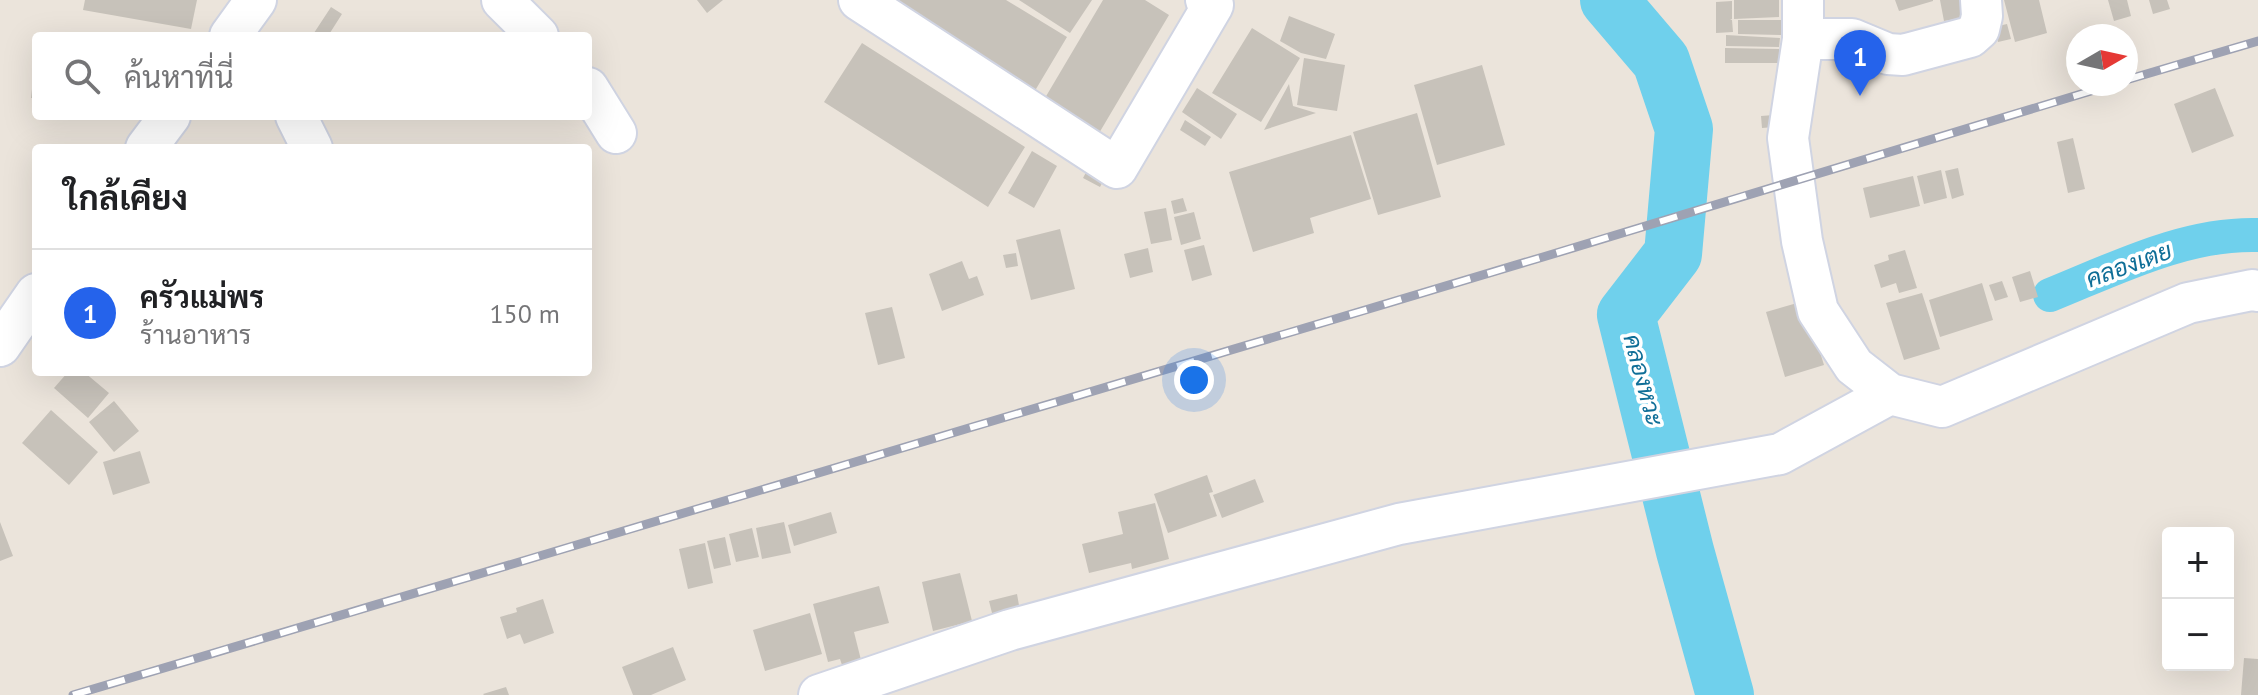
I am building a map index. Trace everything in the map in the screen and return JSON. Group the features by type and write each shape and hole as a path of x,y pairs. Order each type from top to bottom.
{"street":[{"path":"234,32 256,0"},
{"path":"502,0 534,32"},
{"path":"859,0 1117,168 1213,5 1206,0"},
{"path":"1803,0 1803,39 1788,138 1802,241 1818,311 1854,366 1890,394 1942,407 2188,303 2258,291"},
{"path":"1803,39 1852,39 1888,54 1903,55 1970,37 1979,29 1981,0"},
{"path":"592,94 616,133"},
{"path":"149,144 167,120"},
{"path":"298,120 310,144"},
{"path":"0,346 32,300"},
{"path":"819,695 1010,630 1399,524 1780,454 1890,394"}],"building":[{"path":"85,0 197,0 191,29 83,10"},
{"path":"697,0 723,0 707,13"},
{"path":"877,0 1006,0 1067,37 1033,94"},
{"path":"1019,0 1092,0 1070,33"},
{"path":"1103,0 1145,0 1169,15 1092,145 1053,121 1061,107 1045,98"},
{"path":"1734,0 1779,0 1779,17 1734,19"},
{"path":"1895,0 1933,0 1933,1 1899,11"},
{"path":"1940,0 1971,0 1974,16 1944,21"},
{"path":"2004,0 2039,0 2047,33 2015,42"},
{"path":"2108,0 2127,0 2131,16 2114,21"},
{"path":"2149,0 2167,0 2170,9 2153,14"},
{"path":"1732,1 1730,20 1733,32 1716,33 1716,2"},
{"path":"331,7 342,14 331,32 315,32"},
{"path":"1289,16 1335,34 1326,59 1301,53 1280,41"},
{"path":"1738,20 1781,20 1781,35 1738,34"},
{"path":"2007,24 2011,39 1998,42 1994,27"},
{"path":"1252,28 1300,58 1261,122 1212,93"},
{"path":"1726,35 1780,38 1779,47 1726,46"},
{"path":"862,43 1025,147 988,207 824,102"},
{"path":"1725,48 1779,49 1779,63 1725,63"},
{"path":"1304,58 1345,65 1337,111 1297,105"},
{"path":"1482,65 1505,145 1437,165 1414,85"},
{"path":"1289,84 1293,106 1316,113 1264,130"},
{"path":"1197,88 1237,114 1221,139 1182,112"},
{"path":"2215,88 2234,136 2192,153 2174,104"},
{"path":"1417,113 1441,197 1378,215 1353,132"},
{"path":"1786,114 1787,126 1762,128 1761,116"},
{"path":"1185,120 1211,137 1205,146 1180,130"},
{"path":"1351,135 1371,199 1310,218 1314,233 1253,252 1229,172"},
{"path":"2073,138 2085,189 2068,193 2057,142"},
{"path":"1032,151 1057,166 1034,208 1008,193"},
{"path":"1091,163 1108,172 1100,187 1083,178"},
{"path":"1958,168 1964,195 1952,199 1945,171"},
{"path":"1941,170 1947,198 1924,204 1917,176"},
{"path":"1913,176 1920,206 1870,218 1863,188"},
{"path":"1183,198 1187,211 1174,214 1171,201"},
{"path":"1166,208 1172,240 1151,244 1144,212"},
{"path":"1194,212 1201,239 1181,245 1174,217"},
{"path":"1060,229 1075,289 1031,300 1016,240"},
{"path":"1204,245 1212,275 1192,281 1184,250"},
{"path":"1148,248 1153,272 1130,278 1124,254"},
{"path":"1905,250 1917,288 1899,293 1896,283 1881,288 1874,265 1889,260 1888,255"},
{"path":"1016,253 1018,266 1006,268 1003,255"},
{"path":"962,261 969,279 977,276 984,295 942,311 929,274"},
{"path":"2030,271 2038,297 2020,302 2012,277"},
{"path":"2002,281 2008,297 1995,301 1989,285"},
{"path":"1982,283 1993,320 1940,337 1929,300"},
{"path":"1922,293 1940,349 1904,360 1886,303"},
{"path":"1804,301 1824,365 1785,377 1766,312"},
{"path":"892,307 905,358 878,365 865,313"},
{"path":"64,376 89,376 109,393 88,418 54,388"},
{"path":"114,401 139,431 114,452 89,422"},
{"path":"51,410 98,452 69,485 22,443"},
{"path":"140,451 150,483 113,495 103,462"},
{"path":"1207,475 1217,516 1168,533 1154,494"},
{"path":"1255,479 1264,502 1222,518 1213,495"},
{"path":"1155,503 1169,559 1132,569 1131,563 1089,573 1082,544 1123,534 1118,512"},
{"path":"831,512 837,533 794,546 788,525"},
{"path":"0,522 13,556 0,561"},
{"path":"784,522 791,553 762,559 756,528"},
{"path":"752,528 759,557 736,562 729,534"},
{"path":"725,537 731,565 714,569 707,541"},
{"path":"705,543 713,583 688,589 679,549"},
{"path":"960,573 972,621 933,631 922,582"},
{"path":"879,586 889,623 854,632 861,660 842,665 840,659 828,662 813,604"},
{"path":"1017,594 1020,611 993,617 989,601"},
{"path":"543,599 554,633 524,644 520,634 507,639 500,617"},
{"path":"810,613 822,654 765,671 753,630"},
{"path":"673,647 686,680 651,695 633,695 622,667"},
{"path":"2244,658 2258,659 2258,695 2241,695"},
{"path":"506,687 509,695 483,694"}],"waterway":[{"name":"คลองหวะ","path":"1609,0 1661,61 1684,129 1673,254 1626,315 1685,551 1725,695"},
{"name":"คลองเตย","path":"2050,295 2178,246 2231,236 2258,235"}],"railway":[{"path":"2138,76 2258,41"},
{"path":"73,695 2074,96"}],"place":[{"name":"ครัวแม่พร","path":"1860,96"}]}
